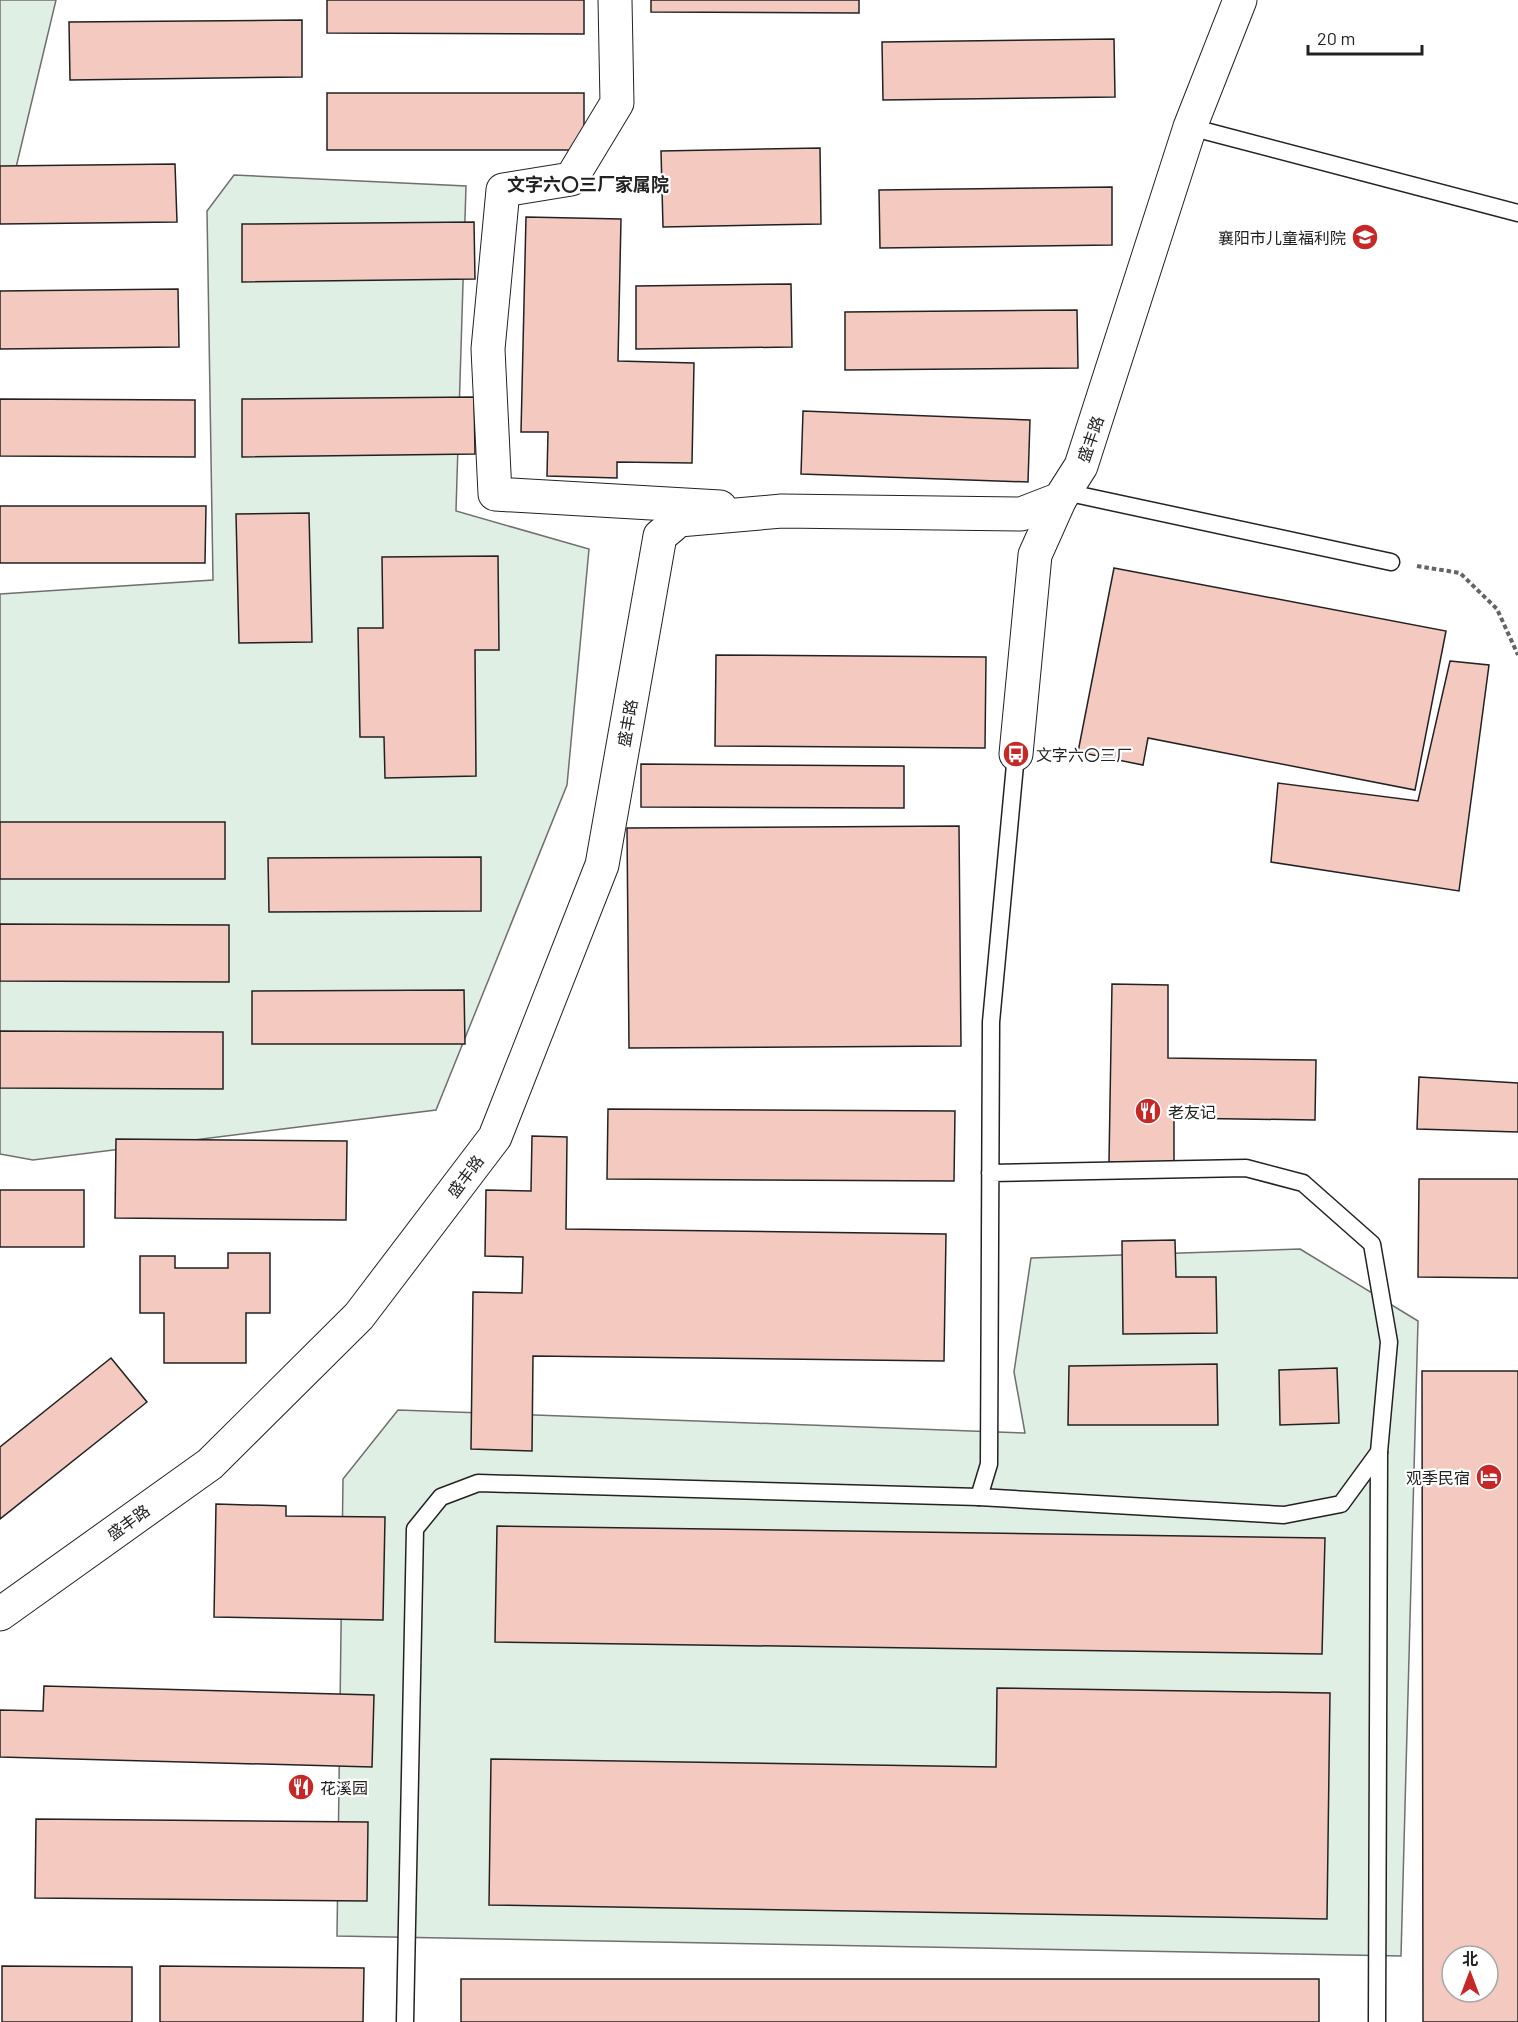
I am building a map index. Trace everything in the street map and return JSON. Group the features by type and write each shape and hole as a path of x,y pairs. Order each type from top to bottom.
{"street":[{"path":"615,0 617,103 571,179 503,190 488,349 495,494 782,511"},
{"name":"盛丰路","path":"0,1614 210,1464 359,1316 495,1137 602,866 660,536 679,520 782,511 1021,514 1063,496 1082,466 1190,127 1240,0"},
{"path":"1016,754 1035,555 1063,496"}],"lane":[{"path":"1190,127 1518,213"},
{"path":"1063,496 1391,562"},
{"path":"979,1497 989,1464 991,1022 1016,754"},
{"path":"990,1173 1246,1168 1303,1183 1372,1244 1389,1342 1380,1452 1377,2022"},
{"path":"405,2022 415,1529 441,1497 478,1483 979,1497 1284,1515 1341,1504 1380,1452"}],"path":[{"path":"1391,562 1460,573 1497,609 1518,655"}],"green space":[{"path":"0,0 56,0 8,201 0,202"},
{"path":"234,175 466,186 456,511 589,549 567,785 436,1110 33,1160 0,1154 0,594 213,580 207,211"},
{"path":"1300,1249 1418,1321 1401,1956 337,1936 343,1479 398,1410 1025,1433 1014,1372 1031,1258"}],"building":[{"path":"327,0 584,0 584,34 327,33"},
{"path":"651,0 859,0 859,13 651,12"},
{"path":"302,20 302,77 70,80 69,22"},
{"path":"1114,39 1115,97 883,100 882,42"},
{"path":"327,93 584,93 584,150 327,150"},
{"path":"820,148 821,224 663,227 661,151"},
{"path":"175,164 177,222 0,224 0,166"},
{"path":"1112,187 1112,245 880,248 879,190"},
{"path":"526,217 621,219 618,361 694,363 692,463 617,462 617,478 547,476 548,432 521,432"},
{"path":"474,222 475,279 242,282 242,224"},
{"path":"791,284 792,347 636,349 636,286"},
{"path":"178,289 179,347 0,349 0,291"},
{"path":"1077,310 1078,368 845,370 845,312"},
{"path":"474,397 475,454 242,457 242,399"},
{"path":"0,399 195,400 195,457 0,456"},
{"path":"803,411 1030,420 1028,482 801,474"},
{"path":"0,506 206,506 205,563 0,563"},
{"path":"309,513 312,642 239,643 236,514"},
{"path":"498,556 499,650 475,650 476,776 385,778 384,737 360,737 358,628 383,628 382,557"},
{"path":"1114,568 1446,631 1415,790 1148,738 1143,765 1078,752"},
{"path":"716,655 986,657 985,748 715,746"},
{"path":"1450,661 1489,665 1459,891 1271,862 1278,783 1418,801"},
{"path":"641,764 904,766 904,808 641,807"},
{"path":"0,822 225,822 225,879 0,879"},
{"path":"959,826 961,1046 629,1048 627,828"},
{"path":"481,857 481,911 269,912 268,858"},
{"path":"0,924 229,925 229,982 0,981"},
{"path":"1112,984 1168,985 1168,1058 1316,1060 1315,1120 1174,1118 1174,1163 1109,1162"},
{"path":"464,990 465,1044 252,1044 252,991"},
{"path":"0,1031 223,1032 223,1089 0,1088"},
{"path":"1419,1077 1518,1083 1518,1132 1417,1129"},
{"path":"608,1109 955,1111 954,1181 607,1179"},
{"path":"532,1136 567,1137 566,1229 946,1234 944,1361 533,1356 532,1451 471,1449 473,1292 522,1293 523,1257 485,1256 486,1190 531,1191"},
{"path":"116,1139 347,1141 346,1220 115,1218"},
{"path":"1419,1179 1518,1179 1518,1278 1418,1277"},
{"path":"0,1190 84,1190 84,1247 0,1247"},
{"path":"1175,1240 1176,1277 1216,1277 1217,1333 1123,1334 1122,1241"},
{"path":"228,1253 270,1253 270,1313 246,1313 246,1363 164,1363 164,1313 140,1313 140,1256 175,1256 175,1268 228,1268"},
{"path":"111,1358 147,1402 0,1519 0,1447"},
{"path":"1217,1364 1218,1425 1068,1425 1069,1366"},
{"path":"1337,1368 1339,1423 1280,1425 1279,1370"},
{"path":"1422,1371 1518,1371 1518,2022 1423,2022"},
{"path":"216,1504 286,1506 286,1516 385,1517 383,1620 214,1617"},
{"path":"497,1526 1325,1538 1322,1654 495,1642"},
{"path":"44,1686 374,1695 372,1767 0,1757 0,1710 43,1711"},
{"path":"997,1688 1330,1693 1327,1919 489,1905 491,1759 996,1767"},
{"path":"36,1819 368,1822 367,1901 35,1898"},
{"path":"2,1966 132,1967 132,2022 2,2022"},
{"path":"160,1966 364,1968 363,2022 160,2022"},
{"path":"461,1979 1319,1979 1319,2022 461,2022"}],"place":[{"name":"襄阳市儿童福利院","path":"1365,237"},
{"name":"文字六〇三厂","path":"1016,754"},
{"name":"老友记","path":"1148,1111"},
{"name":"观季民宿","path":"1489,1477"},
{"name":"花溪园","path":"301,1787"}],"district":[{"name":"文字六〇三厂家属院","path":"588,184"}]}
